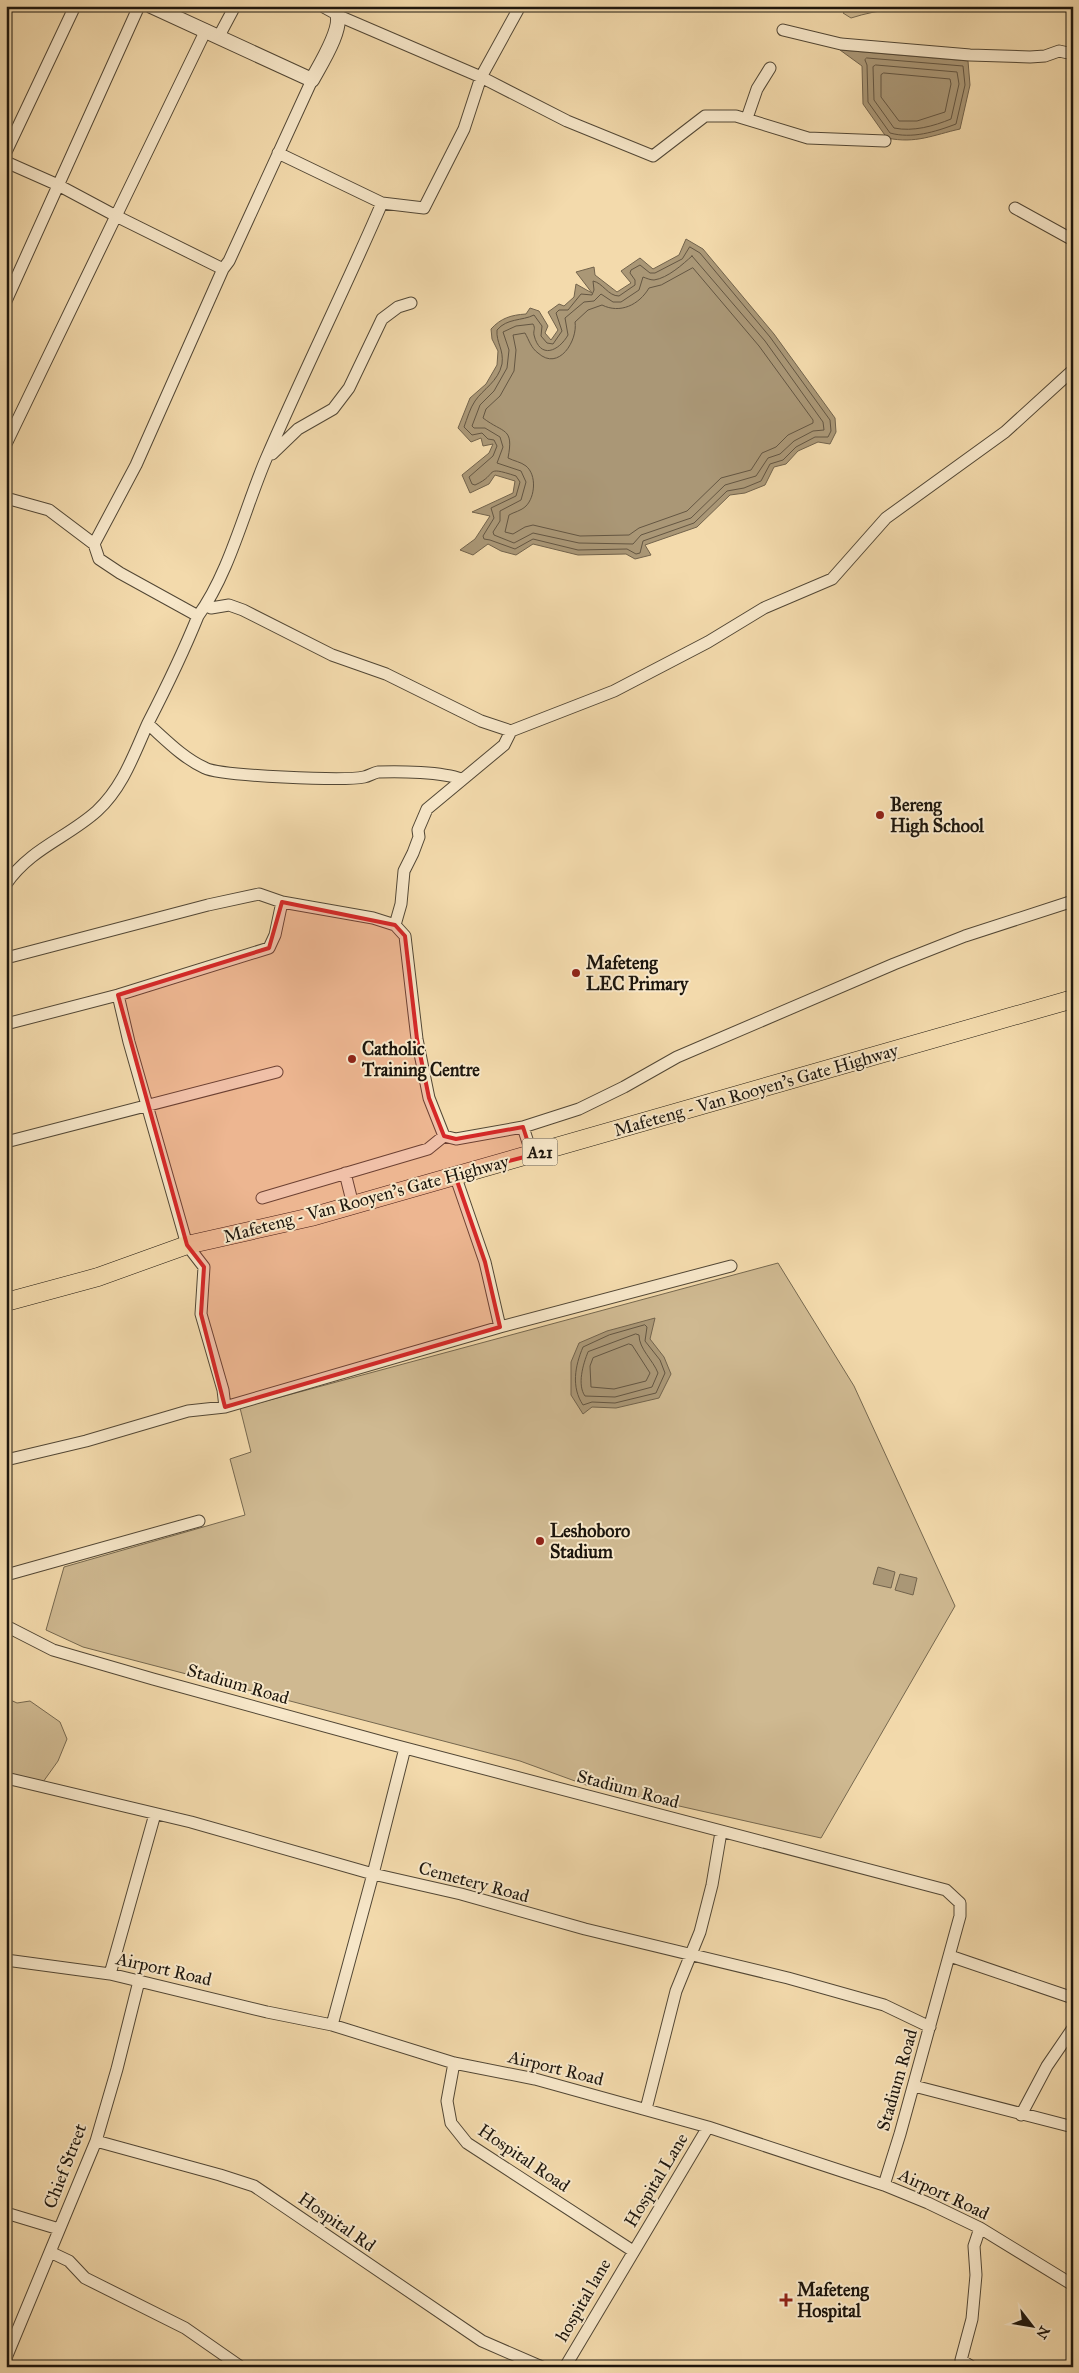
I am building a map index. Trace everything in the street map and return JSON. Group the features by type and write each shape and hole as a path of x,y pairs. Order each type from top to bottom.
{"main road":[{"name":"Mafeteng - Van Rooyen's Gate Highway","path":"6,1302 98,1277 187,1245 311,1217 1073,999"}],"street":[{"path":"6,151 76,6"},
{"path":"6,301 139,6"},
{"path":"151,6 312,80"},
{"path":"6,444 116,216 212,33 234,6"},
{"path":"325,6 336,12 339,16 481,77 567,122 654,156 705,116 747,118 808,138 885,141"},
{"path":"278,153 382,203 424,208 464,129 481,77 520,6"},
{"path":"94,544 136,465 223,269 229,260 312,80 336,34 339,16"},
{"path":"783,30 841,44 970,55 1030,57 1045,56 1058,51 1073,54"},
{"path":"747,118 757,89 770,68"},
{"path":"6,162 58,185 223,269"},
{"path":"6,884 14,873 41,848 97,811 114,792 132,762 198,616 206,605 266,460 382,203"},
{"path":"1015,208 1073,240"},
{"path":"266,460 287,437 333,409 349,388 382,319 398,307 411,303"},
{"path":"206,605 211,608 229,605 243,610 332,655 386,674 481,721 511,731 614,691 708,642 764,608 832,579 886,518 1005,432 1072,372"},
{"path":"6,498 50,510 94,544 99,559 120,573 198,616"},
{"path":"148,724 187,759 207,770 260,775 337,777 363,777 376,772 452,776 461,779"},
{"path":"395,925 401,904 404,871 413,853 418,830 426,809 504,745 511,731"},
{"path":"6,958 208,905 259,894 282,902 373,918 395,925 405,936 416,1039 429,1098 444,1136"},
{"path":"444,1136 456,1139 523,1127 579,1108 624,1087 677,1057 894,964 965,936 1073,901"},
{"path":"6,1024 118,995 269,948 275,934 282,902"},
{"path":"118,995 147,1106 187,1245 204,1267 201,1314 223,1390 225,1407"},
{"path":"6,1142 277,1072"},
{"path":"523,1127 532,1155"},
{"path":"262,1198 428,1149 444,1136"},
{"path":"345,1173 353,1205"},
{"path":"455,1175 485,1262 500,1327"},
{"path":"6,1460 86,1441 188,1411 225,1407 500,1327 731,1266"},
{"path":"6,1575 113,1547 199,1521"},
{"name":"Stadium Road","path":"6,1626 53,1650 405,1748 946,1890 960,1902 960,1916 914,2086 884,2185"},
{"path":"332,2025 374,1874 405,1748"},
{"name":"Cemetery Road","path":"6,1778 191,1822 374,1874 461,1894 585,1929 692,1954 884,2005 930,2028"},
{"path":"110,1974 155,1814"},
{"path":"646,2109 676,1991 692,1954 712,1885 720,1832"},
{"path":"950,1956 1073,1998"},
{"name":"Airport Road","path":"6,1960 110,1974 267,2012 332,2025 454,2062 534,2079 708,2127 884,2185 928,2203 980,2228 1073,2285"},
{"name":"Chief Street","path":"6,2358 96,2141 117,2069 139,1980"},
{"path":"1020,2114 1047,2066 1073,2028"},
{"name":"Hospital Road","path":"454,2062 447,2101 451,2123 467,2144 633,2251"},
{"path":"914,2086 1073,2127"},
{"name":"Hospital Lane","path":"633,2251 708,2127"},
{"name":"Hospital Rd","path":"96,2141 254,2186 482,2342 542,2367"},
{"path":"6,2214 59,2229"},
{"path":"972,2367 958,2364 972,2319 976,2275 974,2246 980,2228"},
{"name":"hospital lane","path":"564,2367 633,2251"},
{"path":"50,2252 69,2262 85,2278 185,2328 240,2367"}],"highlighted area":[{"path":"282,902 395,925 405,936 417,1039 429,1098 444,1136 456,1139 523,1127 532,1155 455,1175 485,1262 500,1327 225,1407 201,1314 204,1267 187,1245 118,995 269,948"}],"shaded area":[{"path":"850,6 945,6 943,9 920,7 896,9 873,12 851,18 843,13"},
{"name":"Leshoboro Stadium","path":"778,1263 854,1386 955,1606 821,1838 586,1785 520,1761 83,1647 46,1630 64,1567 245,1515 230,1459 251,1452 240,1408"},
{"path":"6,1698 17,1703 30,1701 60,1722 67,1739 58,1761 43,1782 6,1774"}],"water":[{"path":"840,50 968,61 970,85 960,129 916,139 897,140 887,138 863,104 862,66"},
{"path":"686,239 703,249 774,334 835,418 836,432 830,444 818,442 798,451 786,464 774,467 765,485 745,493 730,495 697,527 645,545 651,555 635,559 626,554 578,555 533,544 516,555 501,551 488,544 473,555 460,550 475,539 490,516 472,512 513,493 515,481 495,475 489,484 470,493 462,475 489,453 493,444 483,446 481,438 471,442 458,428 470,398 486,384 497,365 498,351 492,339 491,329 507,318 526,314 530,308 539,311 548,326 545,333 551,340 558,330 548,312 559,304 564,306 574,297 576,284 592,293 576,272 594,267 595,275 617,292 631,283 621,271 640,258 653,269 679,255"},
{"path":"655,1318 650,1339 664,1357 671,1374 659,1398 616,1408 592,1407 583,1414 571,1395 571,1362 579,1343 607,1331"},
{"path":"878,1567 895,1572 891,1588 873,1584"},
{"path":"900,1574 917,1578 913,1595 895,1590"}],"place":[{"name":"Bereng High School","path":"880,815"},
{"name":"Mafeteng LEC Primary","path":"576,973"},
{"name":"Catholic Training Centre","path":"352,1059"},
{"name":"Leshoboro Stadium","path":"540,1541"},
{"name":"Mafeteng Hospital","path":"786,2300"}]}
